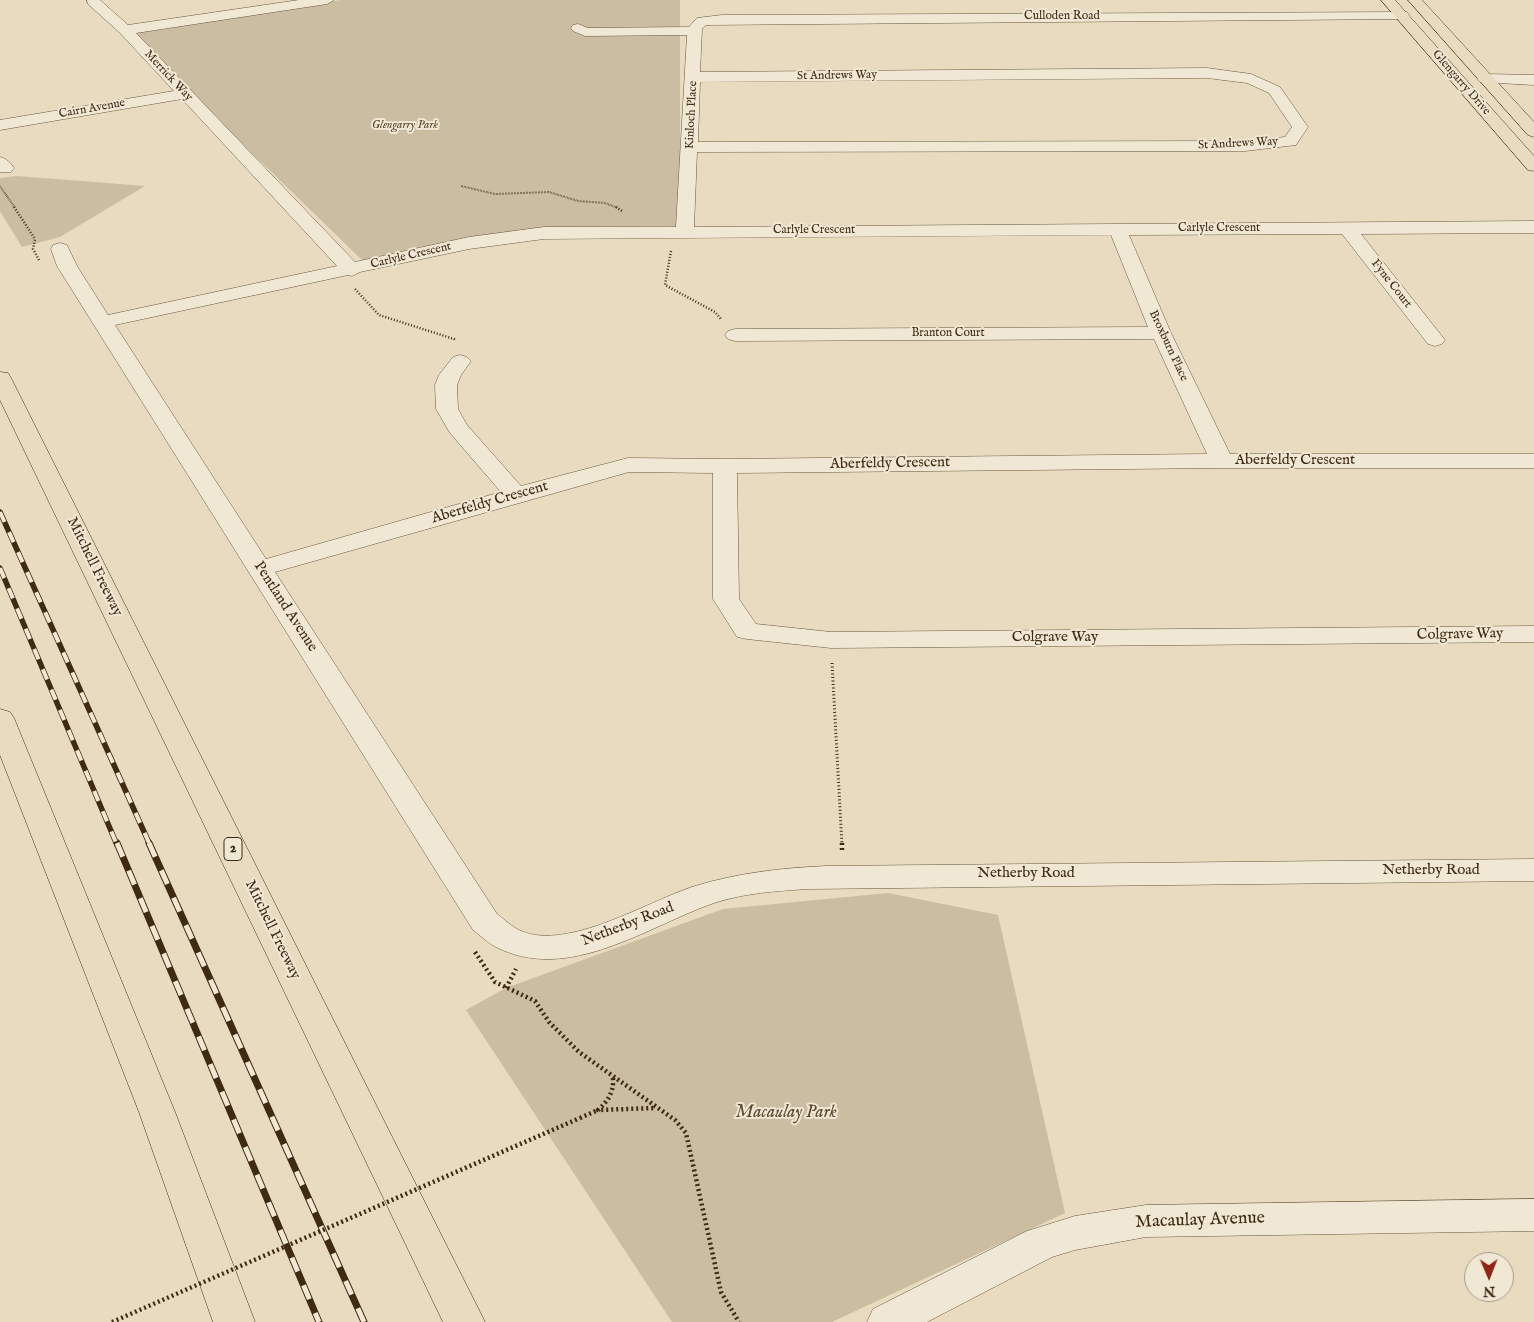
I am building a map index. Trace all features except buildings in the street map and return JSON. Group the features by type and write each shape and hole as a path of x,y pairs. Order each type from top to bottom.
{"main road":[{"name":"Glengarry Drive","path":"1388,0 1534,166"},
{"name":"Glengarry Drive","path":"1415,0 1534,132"},
{"name":"Mitchell Freeway","path":"0,378 464,1322"},
{"path":"0,718 157,1112 234,1322"}],"street":[{"name":"Merrick Way","path":"125,30 327,0"},
{"path":"93,1 125,30"},
{"name":"Culloden Road","path":"695,31 698,23 722,19 1402,15"},
{"path":"578,28 585,32 695,31"},
{"name":"Merrick Way","path":"125,30 346,271"},
{"name":"Kinloch Place","path":"680,232 690,147 695,31"},
{"name":"St Andrews Way","path":"690,147 1245,146 1290,141 1300,127 1275,90 1250,79 1207,73 693,78"},
{"path":"1485,79 1534,80"},
{"name":"Cairn Avenue","path":"0,125 184,94"},
{"name":"Carlyle Crescent","path":"103,322 469,243 544,234 1534,227"},
{"name":"Fyne Court","path":"1348,228 1435,340"},
{"name":"Broxburn Place","path":"1118,230 1161,333 1222,461"},
{"name":"Pentland Avenue","path":"60,249 67,266 485,922 503,937 529,946"},
{"name":"Branton Court","path":"735,335 1161,333"},
{"path":"460,361 450,375 446,385 448,409 458,428 516,495"},
{"name":"Aberfeldy Crescent","path":"261,568 628,465 1534,461"},
{"name":"Colgrave Way","path":"725,466 726,598 747,631 831,640 1534,634"},
{"name":"Netherby Road","path":"529,946 558,948 574,946 704,895 745,885 792,878 1534,870"},
{"name":"Macaulay Avenue","path":"888,1322 1041,1243 1110,1225 1156,1221 1534,1215"}],"path":[{"path":"461,186 495,194 549,192 578,201 612,205 625,214"},
{"path":"680,232 665,285 715,312 735,335"},
{"path":"346,271 379,315 454,339 460,361"},
{"path":"831,640 843,876"},
{"path":"112,1322 598,1110 607,1102 612,1092 613,1077"},
{"path":"598,1110 657,1108"}],"green space":[{"name":"Glengarry Park","path":"341,0 680,0 680,226 546,227 363,261 125,30"},
{"path":"17,176 145,186 60,237 22,247 0,211 0,178"},
{"name":"Macaulay Park","path":"888,893 998,915 1065,1213 832,1322 672,1322 466,1010 506,988 723,909"}],"railway":[{"path":"0,512 150,845"},
{"path":"0,568 117,845"},
{"path":"117,843 319,1322"},
{"path":"149,843 364,1322"}]}
